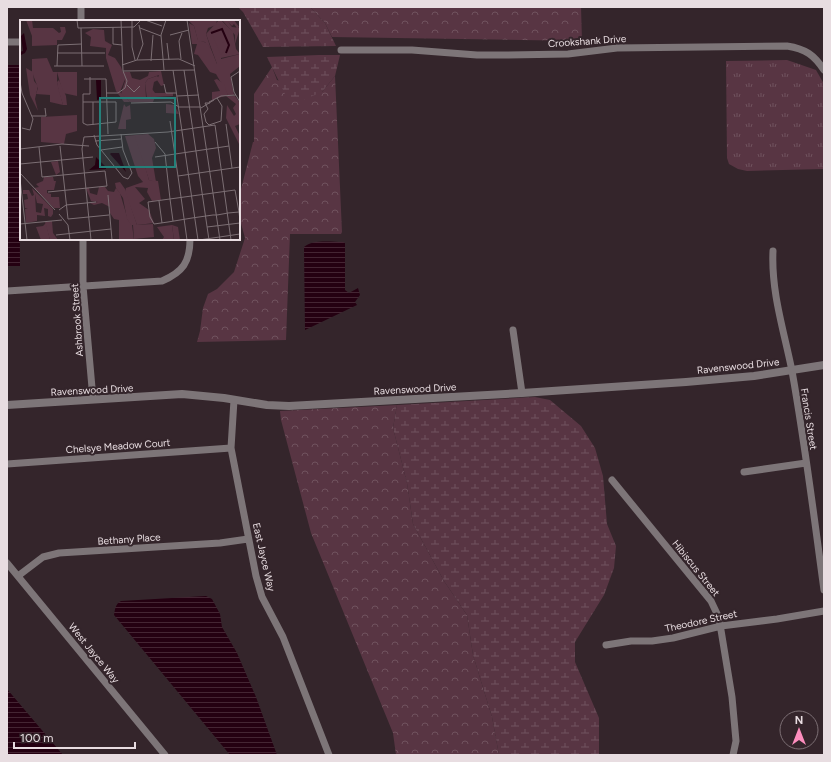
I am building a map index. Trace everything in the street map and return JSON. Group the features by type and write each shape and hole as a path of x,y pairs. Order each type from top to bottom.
{"street":[{"path":"80,7 81,20"},
{"path":"7,42 20,42"},
{"name":"Crookshank Drive","path":"341,50 412,50 502,56 568,54 617,48 787,46 800,49 812,55 817,59 824,70"},
{"name":"Ashbrook Street","path":"83,240 84,286 93,399"},
{"path":"7,291 162,281 175,275 184,266 190,248 190,240"},
{"name":"Francis Street","path":"773,251 773,281 792,370 824,590"},
{"path":"513,330 522,393"},
{"name":"Ravenswood Drive","path":"7,404 182,394 267,405 289,406 522,393 716,379 754,376 824,365"},
{"name":"East Jayce Way","path":"234,400 231,448 256,576 262,597 283,637 329,755"},
{"name":"Chelsye Meadow Court","path":"7,464 231,448"},
{"path":"744,472 806,463"},
{"name":"Hibiscus Street","path":"612,480 711,601 717,611 721,626 735,719 736,741 733,755"},
{"name":"Bethany Place","path":"18,576 43,557 59,553 220,543 248,539"},
{"name":"West Jayce Way","path":"7,563 165,755"},
{"name":"Theodore Street","path":"606,645 631,641 652,641 673,638 721,626 824,611"}],"green space":[{"path":"238,7 310,7 325,23 336,46 263,47 243,12"},
{"path":"310,7 581,7 582,41 332,37 325,23"},
{"path":"340,55 335,76 322,92 298,102 288,100 267,57"},
{"path":"787,60 816,70 824,84 824,169 747,171 738,169 729,164 727,158 726,61"},
{"path":"272,67 277,80 322,92 335,76 342,232 341,234 290,234 286,340 197,342 203,308 208,294 217,289 234,272 245,238 240,220 240,193 254,142 254,94"},
{"path":"535,397 550,400 581,426 595,448 603,476 607,524 616,546 614,568 604,595 575,642 575,662 599,718 599,755 499,755 492,717 473,655 467,615 444,581 413,524 407,483 393,428 397,405"},
{"path":"397,405 393,428 407,483 413,524 444,581 467,615 473,655 492,717 499,755 396,755 393,733 311,533 281,420 280,411"}],"shaded area":[{"path":"7,65 19,65 20,266 7,266"},
{"path":"317,242 345,243 345,290 349,293 358,288 360,295 355,302 357,305 305,330 304,247 308,244"},
{"path":"206,596 212,599 220,614 222,627 237,653 256,697 277,755 230,755 114,615 116,605 121,601"},
{"path":"7,689 63,755 7,755"}]}
